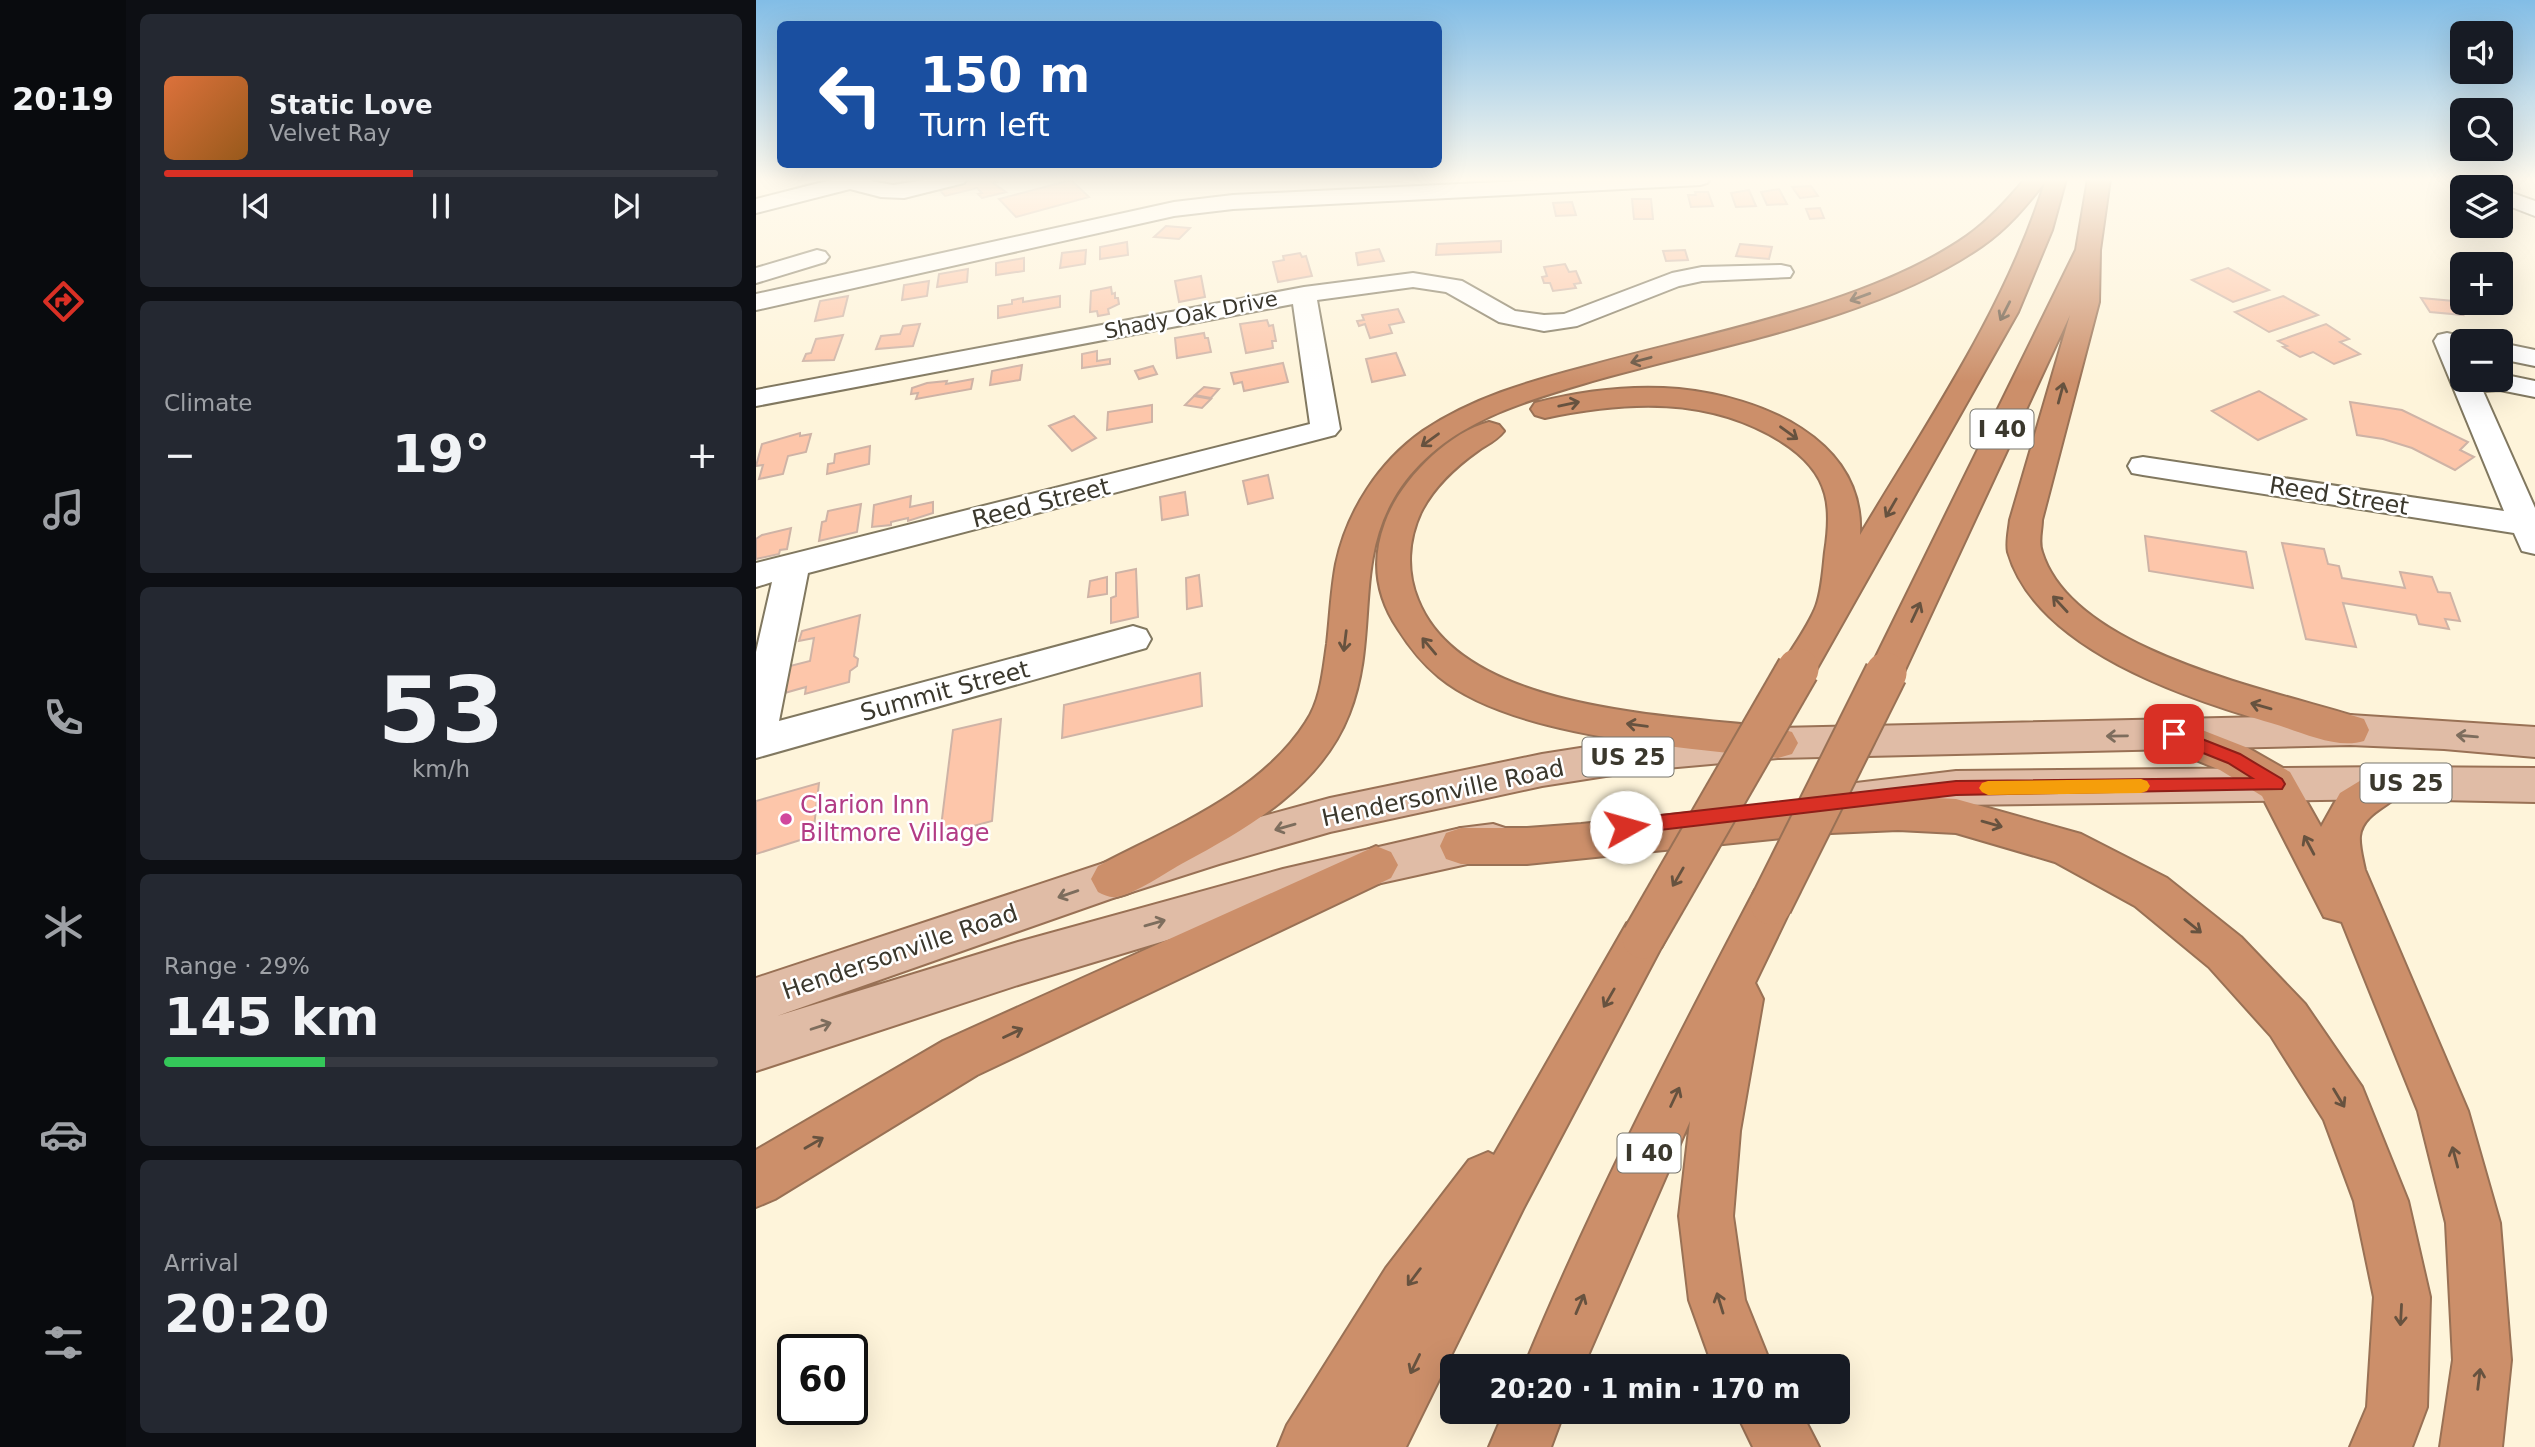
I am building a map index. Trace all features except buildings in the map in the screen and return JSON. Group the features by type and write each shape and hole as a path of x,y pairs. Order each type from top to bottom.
{"highway":[{"path":"1113,878 1257,799 1300,763 1321,733 1336,701 1355,556 1367,518 1380,491 1392,475 1426,441 1479,410 1511,397 1802,317 1911,276 1965,247"},
{"name":"I 40","path":"1374,1447 1456,1280 1559,1086 2005,312 2034,247"},
{"name":"I 40","path":"1559,1354 1675,1096 1886,673 2089,247"},
{"path":"2088,250 2086,302 2026,520 2024,549 2036,580 2070,615 2117,648 2177,678 2253,704 2350,730"},
{"path":"1778,743 1585,718 1528,706 1481,685 1439,657 1414,628 1399,599 1392,568 1395,536 1407,505 1430,475 1460,449 1492,430 1534,412 1575,402 1622,397 1667,397 1707,402 1752,414 1781,427 1815,452 1834,477 1843,502 1842,543 1833,609"},
{"path":"2174,734 2234,759 2276,784 2341,905 2393,988"},
{"path":"2390,783 2355,805 2339,833 2343,870 2443,1111 2473,1223 2482,1360 2471,1447"},
{"path":"1461,846 1567,843 1831,816 1899,813 1956,816 2066,847 2151,892 2225,952 2288,1020 2344,1105 2381,1201 2402,1297 2397,1408 2381,1447"},
{"path":"756,1180 960,1058 1376,864"},
{"path":"1738,1354 1717,1300 1706,1216 1714,1131 1728,1048 1761,924"},
{"path":"1310,1447 1406,1288 1559,1086"},
{"path":"1520,1447 1529,1424"},
{"path":"1774,1424 1788,1447"}],"main road":[{"name":"Hendersonville Road","path":"756,1001 1113,878 1330,815 1442,789 1644,754 1778,743 2350,730 2535,742"},
{"name":"Hendersonville Road","path":"756,1047 1146,926 1376,864 1461,846 1956,788 2390,783 2535,785"}],"street":[{"path":"756,302 1004,247"},
{"path":"1028,257 1080,247"},
{"path":"756,276 817,257"},
{"name":"Shady Oak Drive","path":"756,398 1304,294 1413,280 1453,286 1508,317 1544,323 1569,321 1672,279 1702,274 1781,272"},
{"name":"Reed Street","path":"756,575 1325,429 1304,294"},
{"path":"2513,353 2535,358"},
{"path":"2513,388 2535,390"},
{"path":"2469,392 2532,531"},
{"name":"Reed Street","path":"2143,466 2532,531"},
{"path":"756,737 792,567"},
{"name":"Summit Street","path":"756,743 1133,639"}],"slow traffic":[{"path":"1988,788 2141,786"}],"place":[{"name":"Clarion Inn Biltmore Village","path":"786,819"}],"route":[{"path":"1626,827 1956,788 2276,784 2234,759 2174,734"}]}
